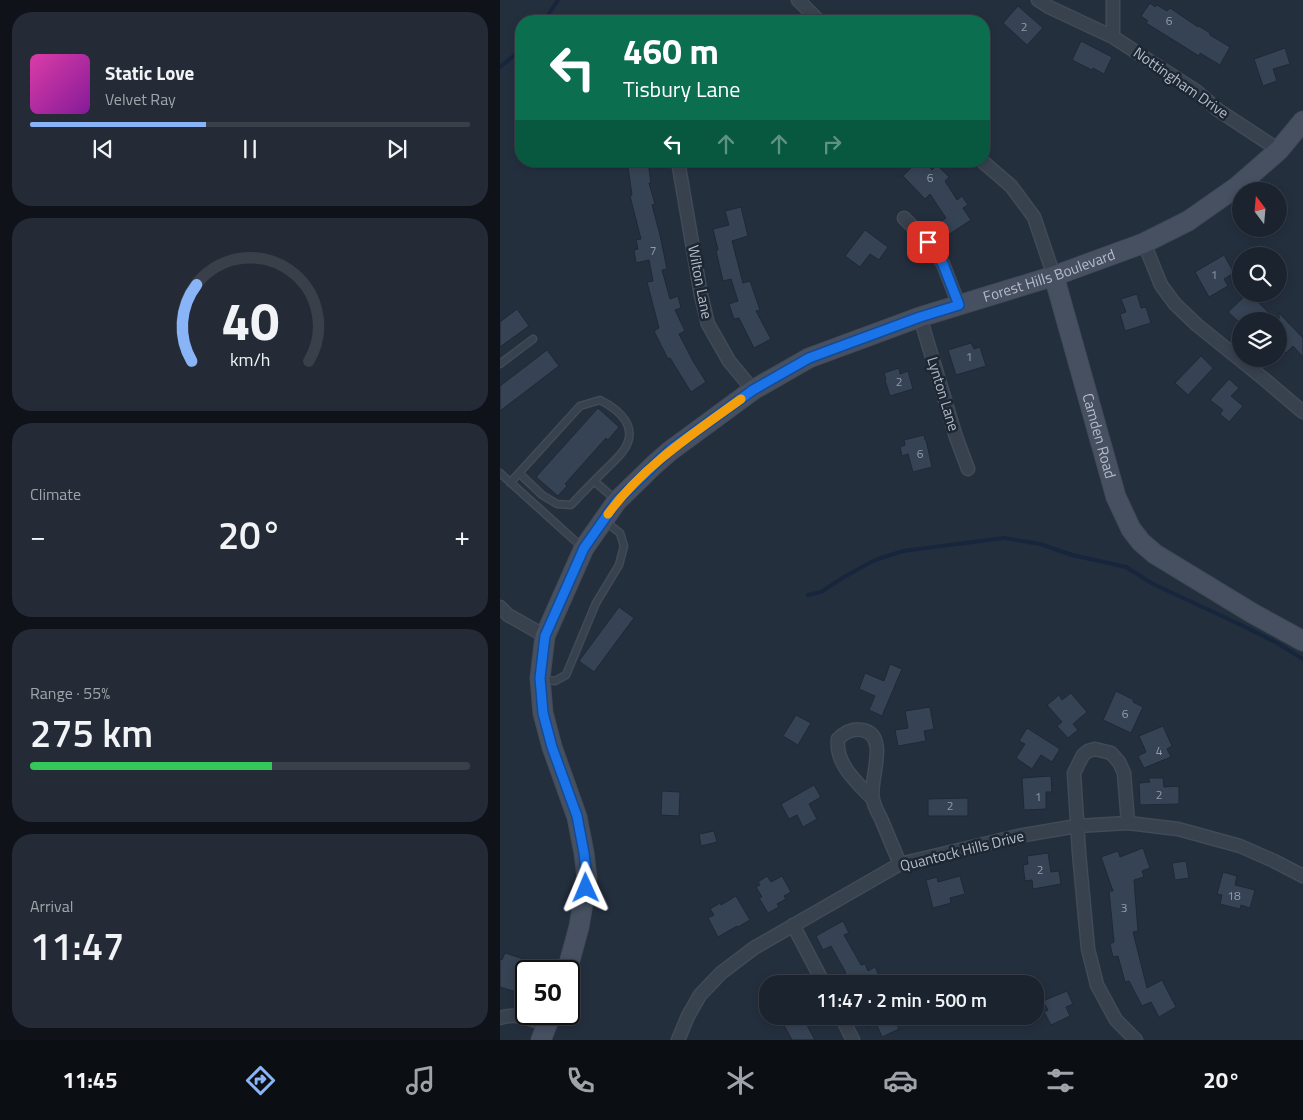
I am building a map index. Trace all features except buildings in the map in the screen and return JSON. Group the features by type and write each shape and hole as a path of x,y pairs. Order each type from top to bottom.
{"main road":[{"name":"Forest Hills Boulevard","path":"570,960 579,927 587,878 577,816 552,747 543,713 540,678 545,636 584,548 617,501 670,450 753,390 809,358 920,317 1054,276 1144,244 1188,221 1238,186 1279,150 1303,120"},
{"name":"Camden Road","path":"1054,276 1116,497 1131,529 1141,542 1155,554 1252,614 1303,641"}],"street":[{"path":"798,0 813,15"},
{"name":"Nottingham Drive","path":"1038,0 1113,37 1188,86 1218,110 1279,150"},
{"path":"1113,37 1114,0"},
{"name":"Wilton Lane","path":"679,167 701,295 708,324 729,361 753,390"},
{"name":"Camden Road","path":"989,167 1011,186 1034,216 1054,276"},
{"path":"904,218 928,242 943,264 959,305"},
{"path":"1144,244 1161,284 1185,315 1303,412"},
{"name":"Lynton Lane","path":"920,317 956,437 968,469"},
{"path":"500,607 508,614 545,636"},
{"path":"872,798 877,745 872,735 865,730 846,731 838,738 837,748 840,756 852,777 872,798 900,864"},
{"path":"1128,823 1124,773 1119,762 1111,754 1095,749 1088,751 1083,755 1074,773 1088,949 1096,985 1116,1020 1136,1040"},
{"name":"Quantock Hills Drive","path":"678,1040 700,994 721,973 754,948 900,864 1018,836 1077,826 1128,823 1178,829 1240,846 1303,876"},
{"path":"792,925 819,975"},
{"path":"500,1018 518,1016 546,1026"},
{"path":"846,1025 853,1040"}],"lane":[{"path":"500,364 533,339"},
{"path":"510,483 519,473 580,406 600,400 613,406 629,427 630,436 624,451 571,504 558,504 542,495 519,473"},
{"path":"500,473 584,548"},
{"path":"594,481 617,501"},
{"path":"540,678 555,681 566,675 596,603 619,565 624,546 620,533 603,520"}],"waterway":[{"path":"548,15 558,0"},
{"path":"500,67 515,55"},
{"path":"808,595 821,592 875,560 903,551 1004,538 1040,544 1072,555 1126,567 1153,584 1237,623 1277,643 1303,659"}],"slow traffic":[{"path":"608,514 617,501 670,450 741,399"}],"route":[{"path":"586,888 587,878 584,853 577,816 552,747 543,713 540,678 545,636 584,548 617,501 655,464 670,450 753,390 809,358 920,317 959,305 943,264 928,242"}]}
